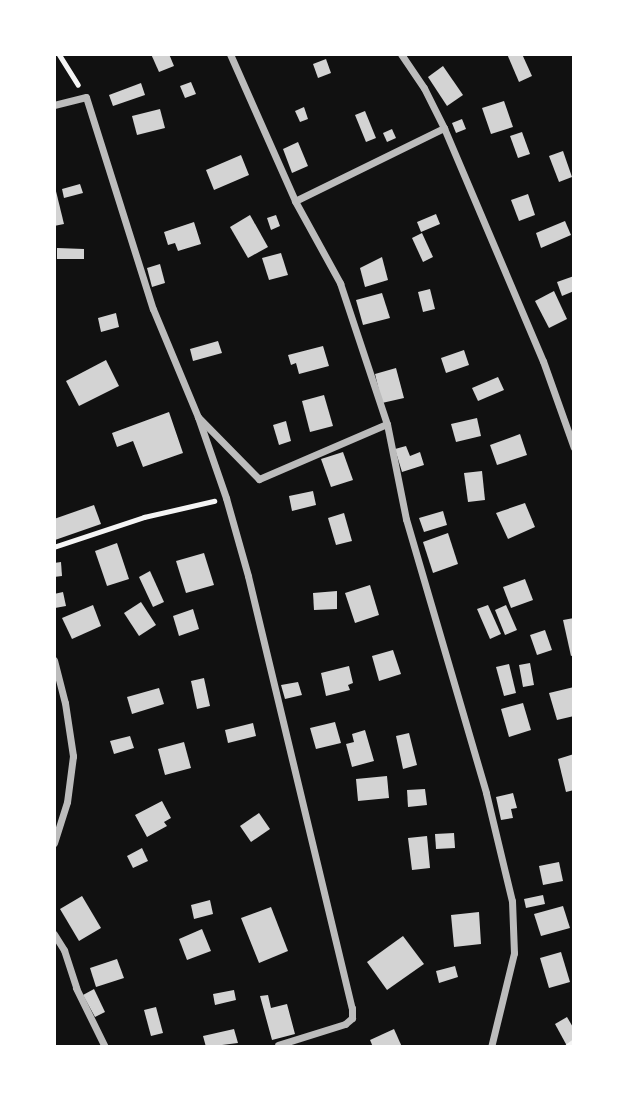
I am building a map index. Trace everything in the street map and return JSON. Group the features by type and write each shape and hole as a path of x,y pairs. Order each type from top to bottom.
{"street":[{"path":"230,54 295,201 340,283 387,424 405,519 486,793 512,901 514,953 491,1047"},
{"path":"401,54 424,88 444,128 543,361 574,448"},
{"path":"54,105 86,97 153,309 198,417 226,498 248,576 352,1008 352,1018 345,1024 277,1046"},
{"path":"295,201 444,128"},
{"path":"198,417 259,479 387,424"},
{"path":"54,660 65,703 73,757 67,802 54,843"},
{"path":"54,934 64,950 76,988 105,1047"}],"path":[{"path":"59,54 86,97"},
{"path":"54,547 144,517 184,510 226,498"},
{"path":"566,1047 574,1041"}],"building":[{"path":"151,54 169,54 174,66 159,72"},
{"path":"507,54 522,54 532,76 519,82"},
{"path":"326,59 331,73 318,78 313,64"},
{"path":"443,66 463,95 447,106 428,77"},
{"path":"191,82 196,94 185,98 180,86"},
{"path":"141,83 145,95 113,106 109,95"},
{"path":"504,101 513,127 491,134 482,108"},
{"path":"304,107 308,119 300,122 295,111"},
{"path":"160,109 165,128 137,135 132,116"},
{"path":"365,111 376,138 366,142 355,115"},
{"path":"462,119 466,129 456,133 452,123"},
{"path":"392,129 396,138 387,142 383,133"},
{"path":"522,132 530,154 518,158 510,136"},
{"path":"298,142 308,166 292,173 283,149"},
{"path":"563,151 572,177 559,182 549,156"},
{"path":"241,155 249,175 214,190 206,170"},
{"path":"54,183 64,224 54,226"},
{"path":"80,184 83,193 64,198 62,189"},
{"path":"528,194 535,215 519,221 511,200"},
{"path":"436,214 440,224 421,232 417,222"},
{"path":"250,215 268,247 248,258 230,227"},
{"path":"276,215 280,226 271,230 267,218"},
{"path":"565,221 571,235 541,248 536,233"},
{"path":"194,222 201,244 178,251 175,243 168,245 164,232"},
{"path":"422,233 433,257 423,262 412,238"},
{"path":"57,248 84,249 84,259 57,259"},
{"path":"281,253 288,275 269,280 262,258"},
{"path":"382,257 388,280 365,287 360,268"},
{"path":"160,264 165,283 152,287 147,268"},
{"path":"574,276 574,291 562,296 557,282"},
{"path":"430,289 435,309 423,312 418,292"},
{"path":"554,291 567,319 549,328 535,301"},
{"path":"382,293 390,318 363,325 356,300"},
{"path":"116,313 119,327 101,332 98,318"},
{"path":"218,341 222,353 193,361 190,349"},
{"path":"323,346 329,366 299,374 296,363 291,365 288,355"},
{"path":"464,350 469,365 446,373 441,358"},
{"path":"106,360 119,386 79,406 66,381"},
{"path":"396,368 404,398 382,403 375,374"},
{"path":"498,377 504,390 478,401 472,388"},
{"path":"324,395 333,426 310,432 302,401"},
{"path":"169,412 183,453 143,467 133,441 117,447 112,433"},
{"path":"477,418 481,436 456,442 451,424"},
{"path":"286,421 291,441 279,445 273,425"},
{"path":"520,434 527,455 497,465 490,445"},
{"path":"406,446 410,456 420,452 424,465 402,472 395,449"},
{"path":"343,452 353,480 331,487 321,459"},
{"path":"482,471 485,500 468,502 464,473"},
{"path":"313,491 316,505 292,511 289,496"},
{"path":"525,503 535,527 508,539 496,513"},
{"path":"94,505 101,524 55,540 54,519"},
{"path":"443,511 447,525 424,532 419,518"},
{"path":"344,513 352,541 336,545 328,518"},
{"path":"448,533 458,564 433,573 423,542"},
{"path":"117,543 129,579 107,586 95,551"},
{"path":"204,553 214,585 186,593 176,561"},
{"path":"61,562 62,576 54,577 54,563"},
{"path":"150,571 164,602 153,607 139,577"},
{"path":"525,579 533,600 511,608 503,587"},
{"path":"370,585 379,615 355,623 345,593"},
{"path":"337,591 337,609 314,610 313,593"},
{"path":"63,592 66,606 55,608 54,594"},
{"path":"141,602 156,625 139,636 124,613"},
{"path":"93,605 101,626 72,639 62,618"},
{"path":"488,605 501,634 490,639 477,609"},
{"path":"506,605 517,630 505,635 495,610"},
{"path":"193,609 199,629 179,636 173,616"},
{"path":"574,618 574,655 571,656 563,620"},
{"path":"545,630 552,650 537,655 530,635"},
{"path":"393,650 401,674 379,681 372,656"},
{"path":"530,663 534,685 523,687 519,665"},
{"path":"509,664 516,693 504,696 496,667"},
{"path":"349,666 353,683 348,685 350,690 326,696 321,673"},
{"path":"204,678 210,706 197,709 191,681"},
{"path":"298,682 302,695 285,699 281,685"},
{"path":"574,687 574,716 557,720 549,693"},
{"path":"159,688 164,704 132,714 127,697"},
{"path":"523,703 531,730 509,737 501,709"},
{"path":"335,722 341,743 316,749 310,728"},
{"path":"253,723 256,736 228,743 225,730"},
{"path":"365,730 374,761 352,767 346,744 354,742 352,734"},
{"path":"409,733 417,765 403,769 396,736"},
{"path":"130,736 134,748 114,754 110,741"},
{"path":"184,742 191,768 165,775 158,749"},
{"path":"574,754 574,790 566,792 558,759"},
{"path":"387,776 389,798 358,801 356,779"},
{"path":"425,789 427,805 408,807 407,790"},
{"path":"513,793 517,808 511,809 513,818 501,820 496,797"},
{"path":"162,801 171,818 164,822 167,826 147,837 135,815"},
{"path":"259,813 270,829 251,842 240,826"},
{"path":"454,833 455,848 436,849 435,834"},
{"path":"427,836 430,868 412,870 408,838"},
{"path":"142,848 148,861 133,868 127,856"},
{"path":"559,862 563,881 543,885 539,866"},
{"path":"543,895 545,904 526,908 524,899"},
{"path":"82,896 101,928 79,941 60,909"},
{"path":"210,900 213,914 194,919 191,905"},
{"path":"563,906 570,928 541,936 534,914"},
{"path":"271,907 288,951 259,963 241,918"},
{"path":"479,912 481,944 454,947 451,915"},
{"path":"202,929 211,951 187,960 179,939"},
{"path":"403,936 424,964 387,990 367,962"},
{"path":"561,952 570,982 549,988 540,958"},
{"path":"117,959 124,978 96,987 90,968"},
{"path":"455,966 458,977 439,983 436,971"},
{"path":"94,989 105,1012 95,1017 83,995"},
{"path":"234,990 236,1000 215,1005 213,994"},
{"path":"268,995 271,1008 287,1004 295,1034 272,1040 260,996"},
{"path":"156,1007 163,1033 151,1036 144,1010"},
{"path":"567,1017 574,1029 574,1043 567,1046 555,1024"},
{"path":"234,1029 238,1043 206,1047 203,1036"},
{"path":"394,1029 402,1047 373,1047 370,1040"}]}
